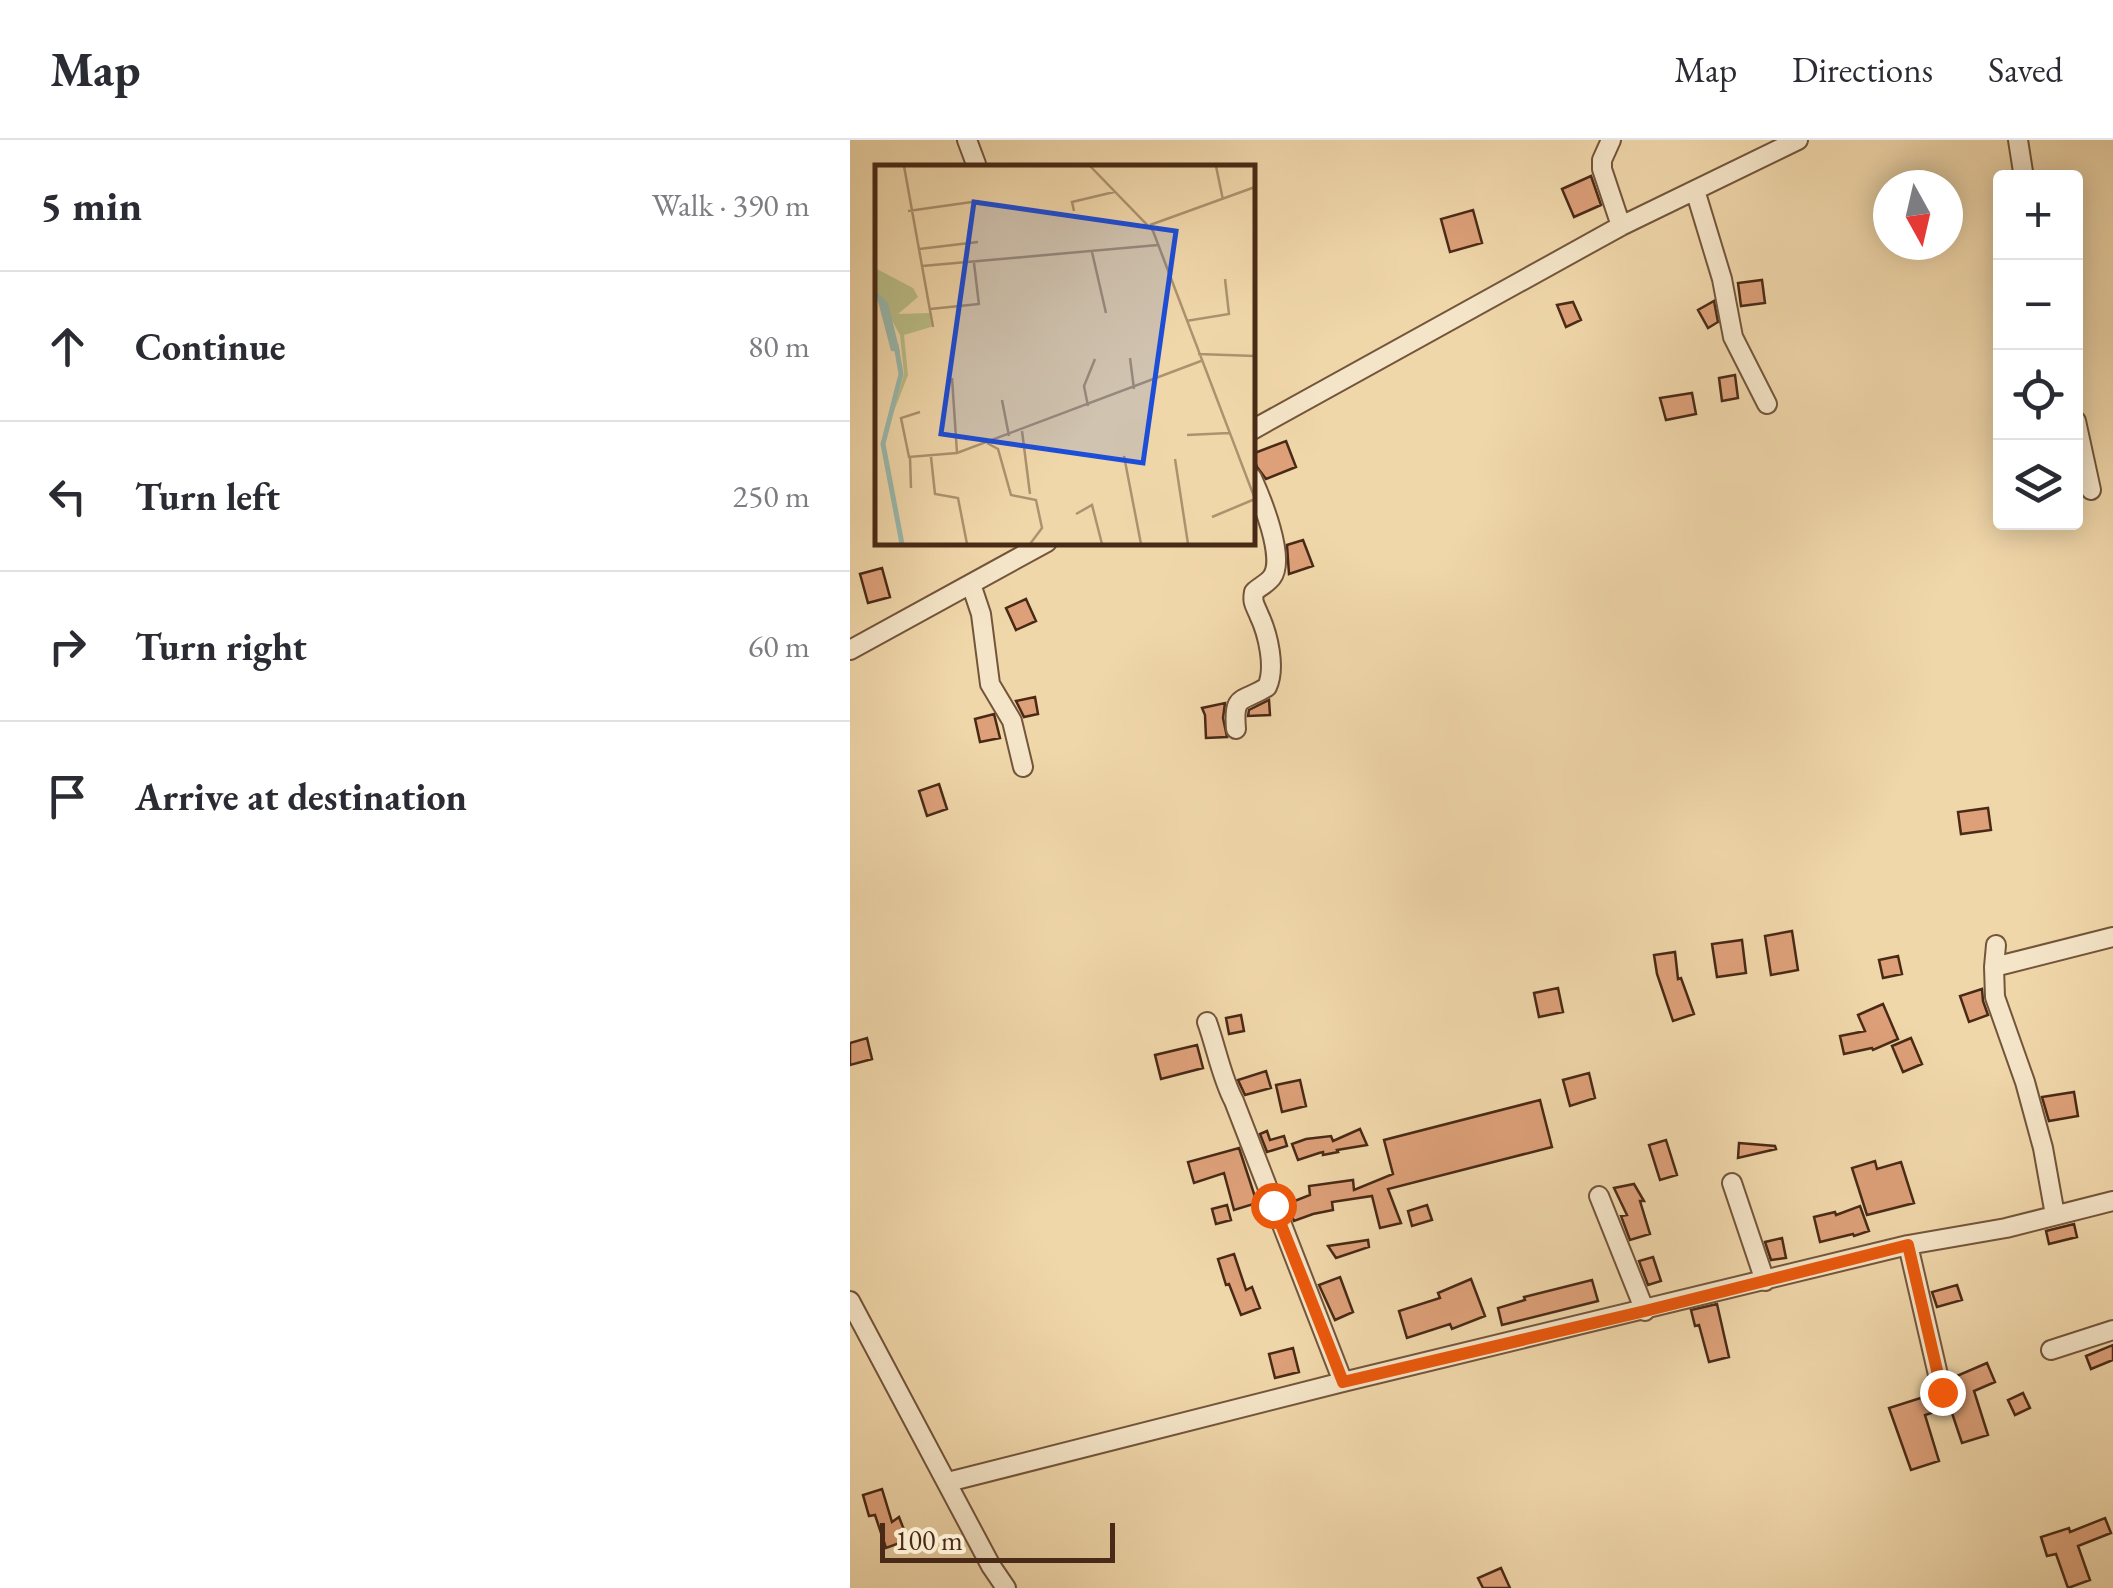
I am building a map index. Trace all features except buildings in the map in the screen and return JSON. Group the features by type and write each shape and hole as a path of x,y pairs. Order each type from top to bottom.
{"street":[{"path":"967,140 976,164"},
{"path":"1611,140 1602,169 1622,226"},
{"path":"1255,428 1622,226 1798,140"},
{"path":"2018,140 2023,170"},
{"path":"1695,190 1722,279 1733,338 1766,404"},
{"path":"2080,440 2091,490"},
{"path":"1236,729 1237,704 1267,687 1272,668 1252,596 1273,576 1275,546 1255,487"},
{"path":"850,650 1042,545"},
{"path":"970,584 981,614 990,684 1012,721 1023,766"},
{"path":"1994,967 2113,936"},
{"path":"1996,945 1995,998 2026,1082 2055,1215"},
{"path":"1207,1022 1228,1090 1343,1382"},
{"path":"1732,1183 1765,1280"},
{"path":"1599,1196 1645,1311"},
{"path":"948,1482 1908,1245 2006,1228 2113,1201"},
{"path":"1908,1245 1942,1392"},
{"path":"850,1301 1006,1588"},
{"path":"2051,1350 2113,1330"}],"route":[{"path":"1273,1205 1343,1382 1908,1245 1942,1392"}]}
